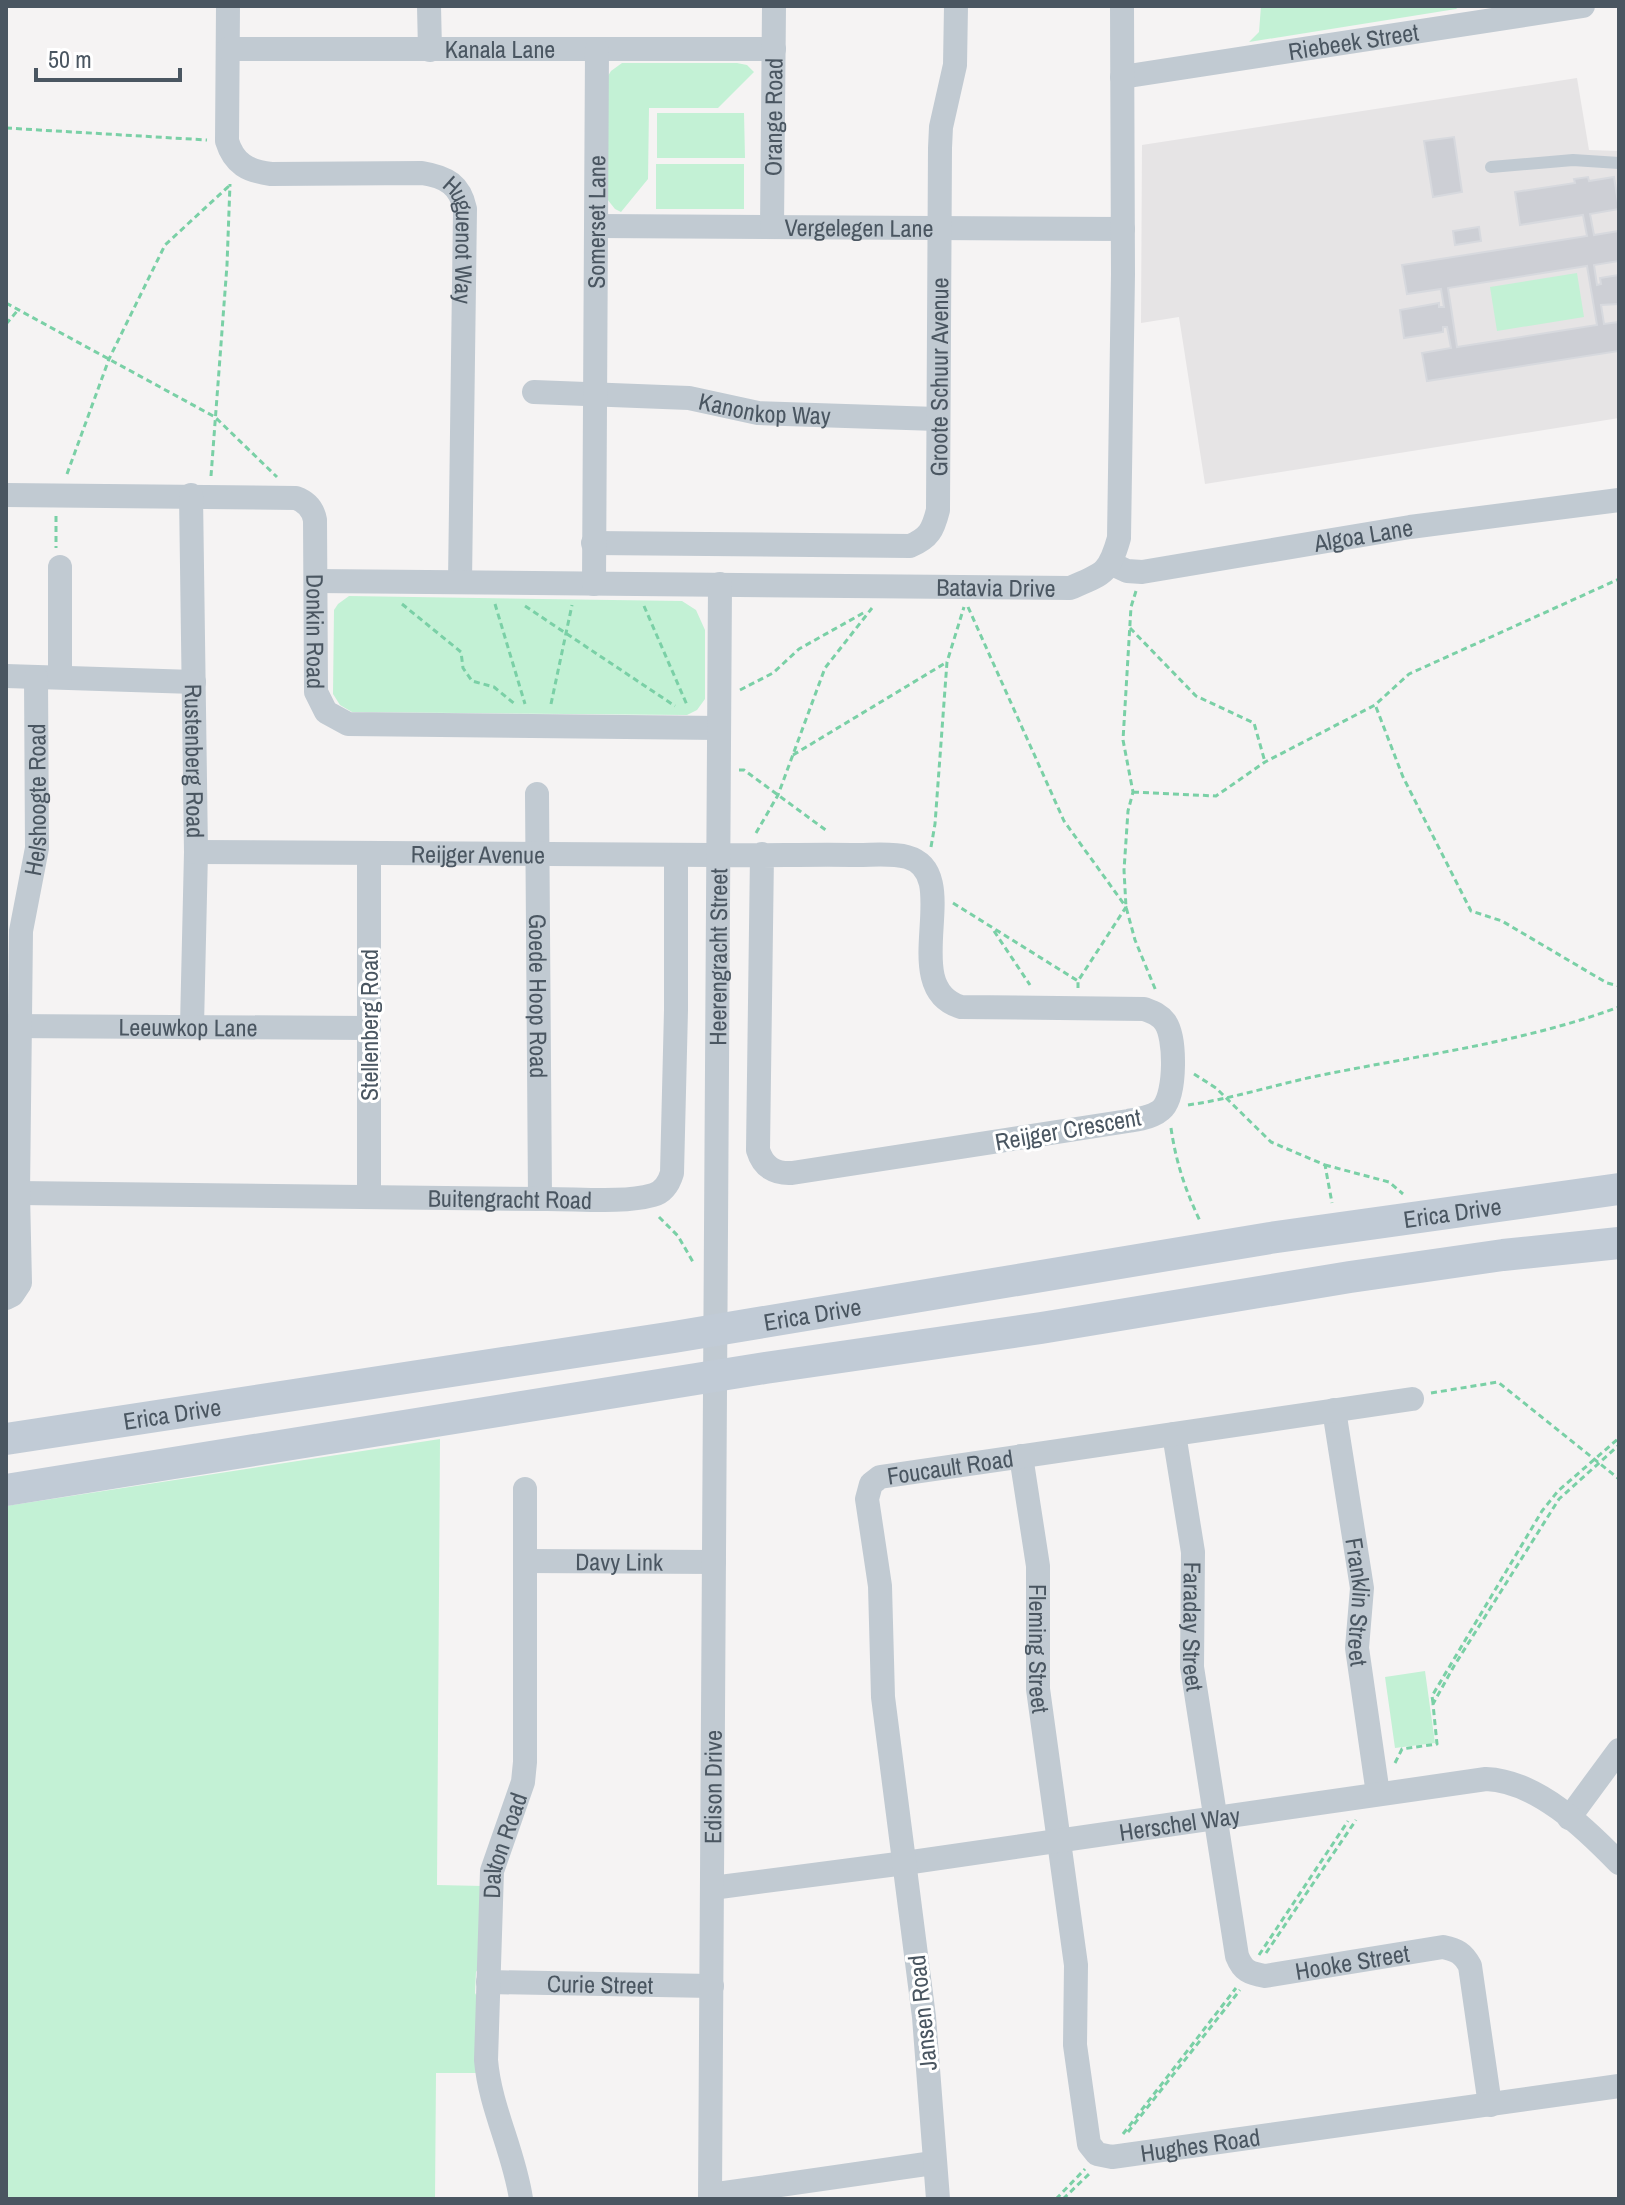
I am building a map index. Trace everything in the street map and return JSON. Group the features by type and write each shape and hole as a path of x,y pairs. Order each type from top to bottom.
{"main road":[{"name":"Erica Drive","path":"6,1439 715,1331 1270,1238 1619,1189"},
{"name":"Erica Drive","path":"6,1490 1408,1269 1619,1243"}],"street":[{"path":"228,6 227,141 235,175"},
{"path":"429,6 430,50"},
{"name":"Orange Road","path":"772,227 774,6"},
{"name":"Groote Schuur Avenue","path":"938,510 940,138 955,65 956,6"},
{"path":"1112,564 1119,538 1122,6"},
{"name":"Riebeek Street","path":"1122,77 1488,13 1583,6"},
{"name":"Kanala Lane","path":"228,49 774,49"},
{"name":"Somerset Lane","path":"584,584 593,543 597,50"},
{"name":"Huguenot Way","path":"235,175 256,172 422,173 439,176 457,187 463,197 460,582"},
{"name":"Vergelegen Lane","path":"597,226 1123,229"},
{"path":"534,392 594,394"},
{"name":"Kanonkop Way","path":"594,394 689,398 758,413 937,419"},
{"path":"6,495 200,495 301,500"},
{"name":"Rustenberg Road","path":"192,1026 196,852 194,682 200,495"},
{"name":"Donkin Road","path":"301,500 312,509 315,520 316,692 320,704 332,717 348,724 536,723 719,728"},
{"name":"Algoa Lane","path":"1112,564 1127,571 1142,572 1410,527 1619,500"},
{"name":"Batavia Drive","path":"593,543 910,546 926,540 934,529 938,510"},
{"name":"Batavia Drive","path":"316,581 460,582 507,589 584,584 1070,588 1094,578 1112,564"},
{"name":"Helshoogte Road","path":"6,1298 20,1283 14,1026 21,931 37,848 48,677 60,567"},
{"name":"Heerengracht Street","path":"715,1376 720,584"},
{"path":"6,676 194,682"},
{"name":"Goede Hoop Road","path":"537,794 540,1199"},
{"name":"Reijger Avenue","path":"196,852 756,854"},
{"name":"Stellenberg Road","path":"369,853 369,1197"},
{"path":"756,854 901,855 915,859 926,870 930,881 932,976 939,993 961,1007 1144,1009 1157,1014"},
{"name":"Reijger Crescent","path":"756,854 758,1150 760,1158 771,1169 785,1174 1146,1117 1162,1109 1169,1097 1172,1070 1172,1040 1167,1024 1157,1014"},
{"path":"639,1197 655,1195 664,1188 672,1173 676,855"},
{"name":"Leeuwkop Lane","path":"14,1026 369,1028"},
{"name":"Buitengracht Road","path":"18,1193 540,1199 639,1197"},
{"name":"Edison Drive","path":"710,2197 715,1376"},
{"name":"Foucault Road","path":"905,1863 886,1721 880,1586 867,1494 871,1484 880,1477 1412,1399"},
{"name":"Franklin Street","path":"1334,1410 1362,1588 1357,1648 1384,1783"},
{"name":"Faraday Street","path":"1174,1434 1193,1552 1192,1667 1214,1819"},
{"name":"Fleming Street","path":"1021,1456 1038,1566 1038,1689 1060,1841"},
{"name":"Dalton Road","path":"521,2199 517,2171 488,2085 486,2060 492,1871 523,1782 525,1762 525,1489"},
{"name":"Davy Link","path":"525,1561 714,1562"},
{"path":"1569,1818 1619,1750"},
{"name":"Herschel Way","path":"712,1888 1214,1819 1384,1783 1497,1779 1532,1792 1569,1818 1619,1863"},
{"name":"Hooke Street","path":"1214,1819 1237,1956 1248,1973 1265,1976 1443,1947 1464,1955 1470,1966 1490,2105"},
{"name":"Hughes Road","path":"1060,1841 1076,1965 1075,2045 1089,2144 1097,2154 1112,2157 1619,2086"},
{"name":"Jansen Road","path":"905,1863 924,2017 933,2163"},
{"name":"Curie Street","path":"488,1982 712,1986"},
{"path":"710,2197 933,2163 938,2199"}],"lane":[{"path":"1491,167 1573,160 1619,163"}],"path":[{"path":"6,128 227,141"},
{"path":"60,567 56,557 59,495 109,359 165,245 235,175"},
{"path":"200,495 215,417 235,175"},
{"path":"6,303 215,417 301,500"},
{"path":"6,324 18,310"},
{"path":"1142,572 1131,607 1123,740 1133,792 1128,811 1124,870 1126,907 1135,940 1160,1001 1157,1014"},
{"path":"1133,792 1216,796 1265,762 1375,705 1409,674 1619,579"},
{"path":"392,582 392,595 461,652 463,668 472,681 494,687 536,723"},
{"path":"536,723 584,584"},
{"path":"536,723 493,599 493,596 507,589 566,633 683,711 689,711 639,595 638,584"},
{"path":"719,692 738,691 773,673 799,649 869,611 900,585"},
{"path":"926,870 935,824 947,662 966,603 1064,821 1126,907"},
{"path":"756,854 752,840 778,795 825,668 869,611"},
{"path":"1130,628 1196,696 1254,723 1265,762"},
{"path":"792,755 947,662"},
{"path":"1375,705 1403,777 1471,911 1502,921 1607,983 1619,986"},
{"path":"719,768 744,770 842,842 836,854"},
{"path":"931,896 947,899 1078,981"},
{"path":"1077,1008 1078,981 1126,907"},
{"path":"992,928 1036,995 1037,1008"},
{"path":"1203,1227 1175,1159 1171,1125 1162,1109 1228,1099 1328,1073 1447,1052 1574,1024 1619,1007"},
{"path":"1172,1070 1186,1069 1216,1088 1271,1142 1325,1165 1389,1182 1405,1196"},
{"path":"1325,1165 1333,1207"},
{"path":"639,1197 678,1236 697,1273"},
{"path":"1412,1399 1436,1391 1474,1388 1498,1382 1619,1479"},
{"path":"1596,1461 1619,1438"},
{"path":"1384,1783 1402,1749 1437,1744 1432,1696 1542,1511 1558,1491 1619,1445"},
{"path":"1348,1820 1257,1962 1360,1814"},
{"path":"1119,2142 1240,1986"},
{"path":"1056,2199 1085,2169 1096,2164"},
{"path":"1063,2199 1093,2170"}],"shaded area":[{"path":"1577,78 1589,150 1619,151 1619,418 1205,484 1179,317 1141,323 1142,145"}],"green space":[{"path":"1261,6 1460,6 1249,42 1259,32"},
{"path":"622,63 737,63 747,65 754,72 718,108 649,108 648,179 621,212 607,199 608,76"},
{"path":"657,113 744,113 745,158 657,158"},
{"path":"656,164 744,164 744,209 656,209"},
{"path":"1577,273 1584,317 1497,331 1490,287"},
{"path":"349,596 682,601 696,610 705,630 705,699 697,710 687,715 352,712 340,705 333,694 334,610"},
{"path":"440,1439 437,1885 483,1886 482,1962 476,1972 475,1993 482,2005 480,2073 436,2073 435,2199 6,2199 6,1506"},
{"path":"1425,1671 1435,1743 1395,1748 1385,1677"}],"building":[{"path":"1454,137 1462,192 1433,197 1424,141"},
{"path":"1588,177 1589,181 1614,177 1619,209 1590,214 1594,235 1619,231 1619,261 1594,265 1597,285 1601,284 1600,278 1619,275 1619,304 1601,305 1604,324 1619,322 1619,351 1427,381 1422,353 1451,348 1447,327 1443,327 1443,332 1404,338 1400,310 1439,303 1439,307 1444,307 1441,289 1407,294 1402,265 1587,236 1583,215 1520,225 1515,192 1575,183 1574,179","holes":["1587,266 1597,325 1457,347 1448,288"]},
{"path":"1479,227 1481,241 1455,245 1453,231"}]}
